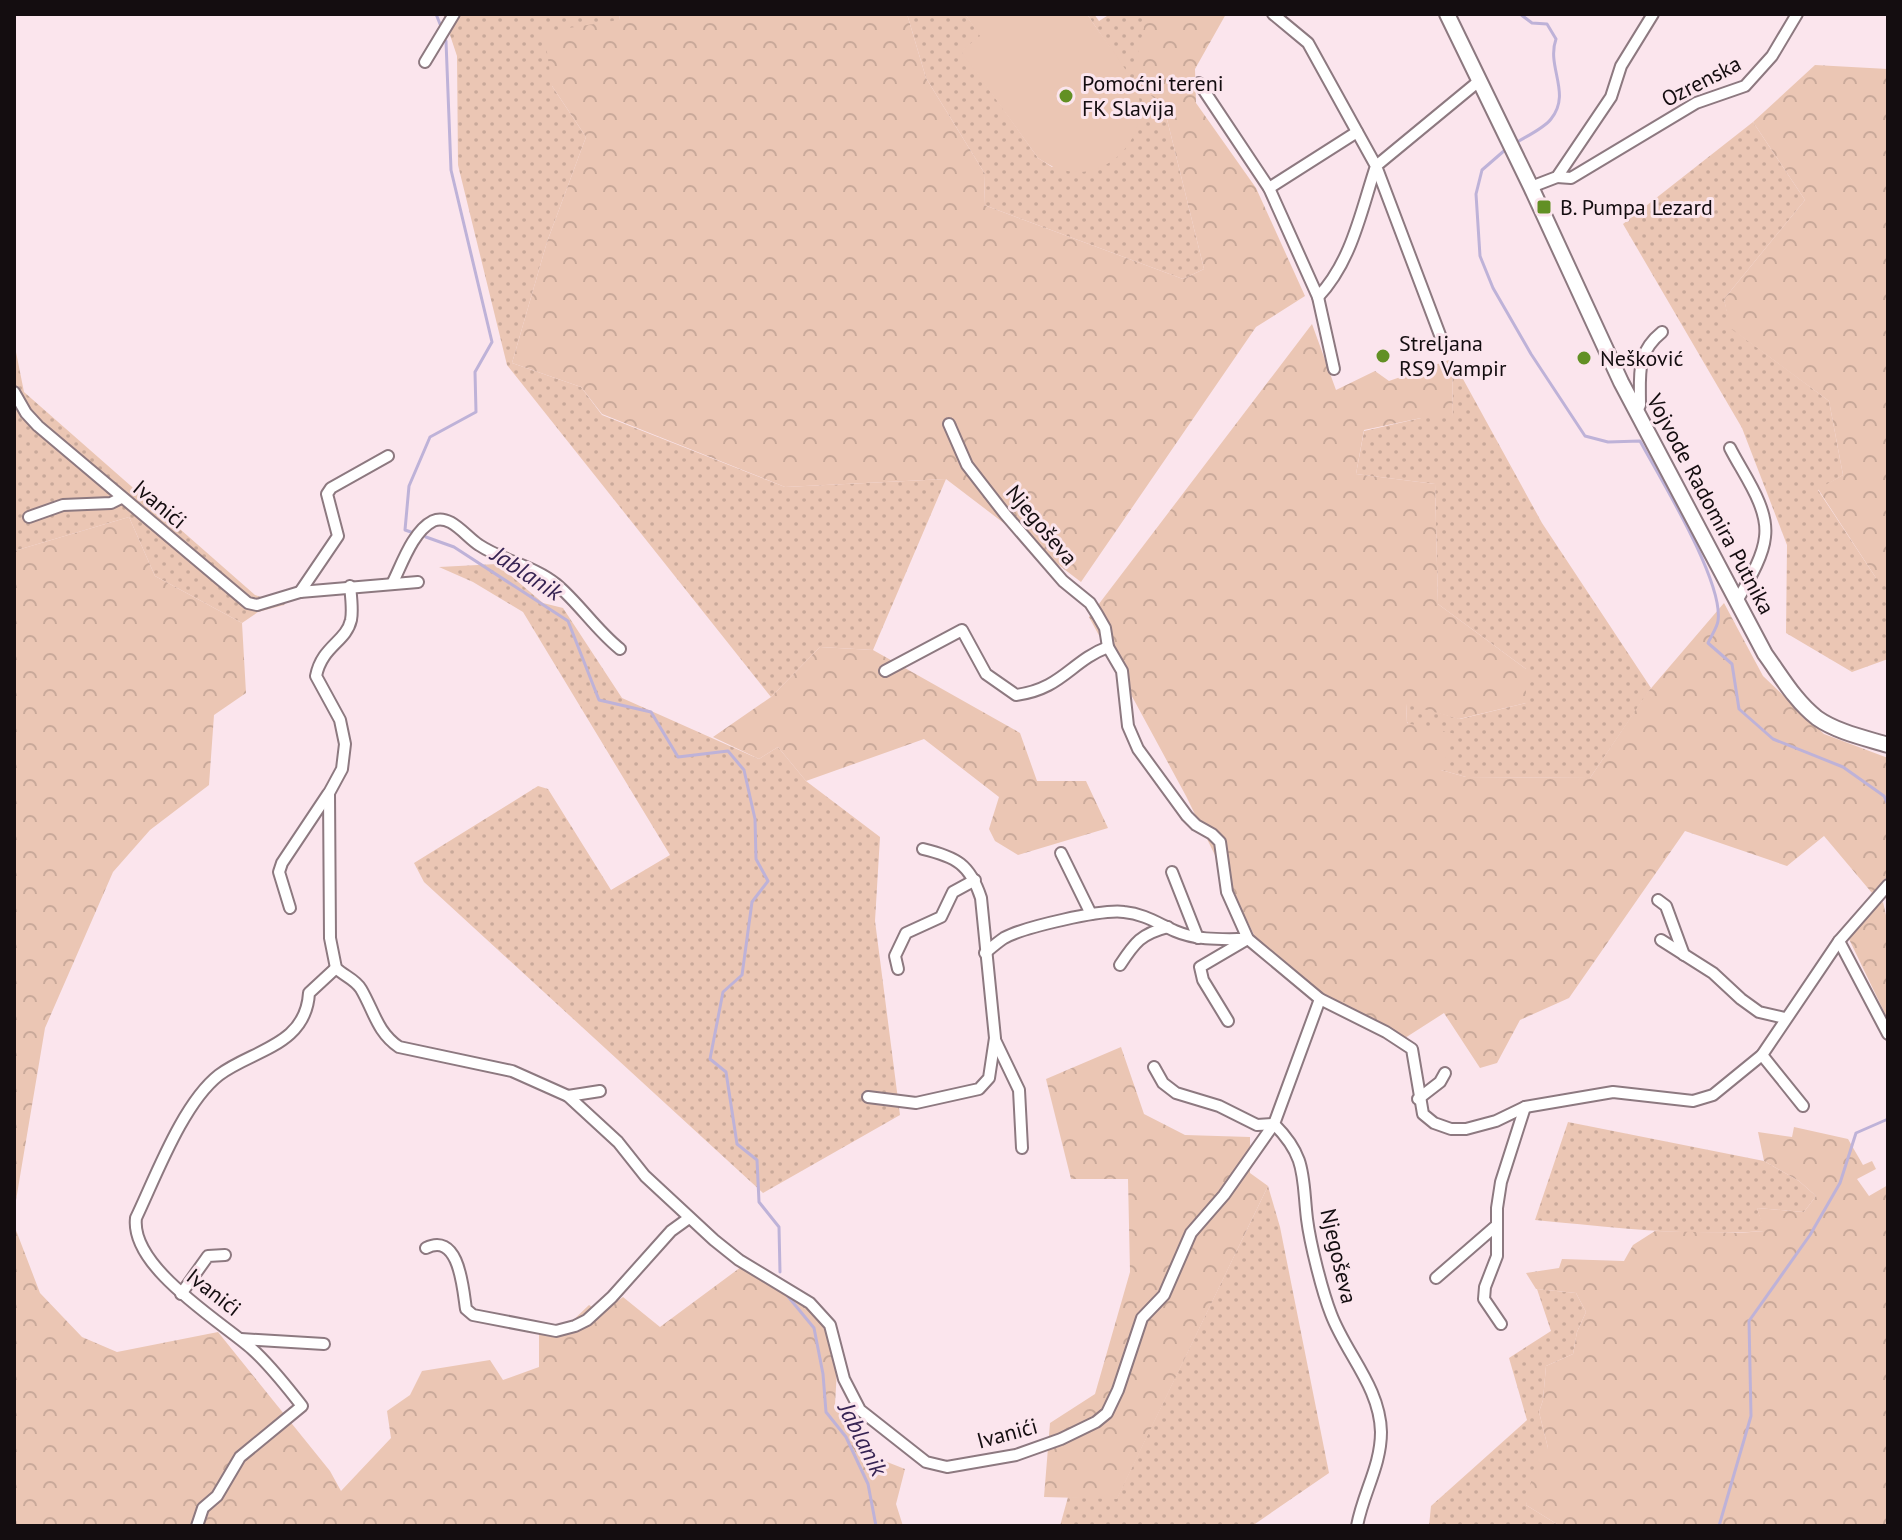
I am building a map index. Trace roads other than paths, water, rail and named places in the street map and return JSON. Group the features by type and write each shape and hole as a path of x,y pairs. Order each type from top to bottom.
{"main road":[{"name":"Vojvode Radomira Putnika","path":"1447,14 1637,411 1772,664 1794,695 1818,719 1888,745"}],"street":[{"path":"425,62 454,14"},
{"path":"1273,14 1308,43 1376,166 1443,343"},
{"path":"1531,187 1557,177 1611,97 1621,66 1653,14"},
{"name":"Ozrenska","path":"1557,177 1571,178 1696,103 1745,86 1772,56 1797,14"},
{"path":"1318,297 1333,280 1346,256 1376,166 1479,81"},
{"path":"1199,83 1269,188 1318,297 1334,369"},
{"path":"1269,188 1357,132"},
{"path":"1637,411 1640,405 1641,359 1649,342 1662,332"},
{"name":"Ivanići","path":"14,392 38,426 248,603 257,605 300,592 418,582"},
{"name":"Njegoševa","path":"949,424 967,465 1063,581 1090,603 1105,628 1108,647 1122,671 1128,726 1138,749 1187,816 1220,842 1227,892 1248,939 1320,999 1386,1032 1412,1049 1418,1099"},
{"path":"1730,448 1762,510 1766,531 1763,548 1737,601"},
{"path":"300,592 338,536 327,494 331,488 388,456"},
{"path":"29,517 63,505 111,503 121,498"},
{"path":"393,582 420,532 431,522 440,519 447,521 478,545 555,583 620,649"},
{"path":"290,908 279,872 282,863 329,793 345,762 344,729 316,676 322,656 346,631 351,620 350,586"},
{"path":"885,671 962,630 986,674 1016,695 1051,686 1108,647"},
{"path":"329,793 330,938 336,968"},
{"path":"868,1097 916,1103 979,1089 989,1078 995,1038 981,898 975,880 953,856 923,849"},
{"path":"1061,853 1091,914"},
{"path":"1172,872 1198,938"},
{"path":"898,969 895,956 906,933 941,917 953,892 975,880"},
{"path":"1445,1073 1440,1082 1418,1099 1423,1114 1434,1123 1451,1129 1475,1128 1525,1107 1613,1092 1693,1101 1713,1095 1762,1055 1839,941 1888,885"},
{"path":"1658,900 1666,906 1684,955"},
{"path":"985,953 1005,938 1091,914 1121,911 1150,917 1198,938 1248,939"},
{"path":"1120,965 1140,938 1168,927"},
{"path":"1228,1021 1203,980 1200,967 1248,939"},
{"path":"1661,940 1713,973 1759,1012 1785,1018"},
{"path":"1839,941 1888,1034"},
{"name":"Ivanići","path":"197,1526 203,1508 217,1496 240,1457 302,1406 274,1371 241,1339 170,1284 143,1246 135,1228 136,1218 171,1144 202,1089 222,1073 275,1045 292,1031 308,1008 309,993 336,968 357,984 386,1038 399,1047 512,1071 568,1096 618,1142 645,1176 689,1218 739,1260 810,1303 830,1325 844,1379 860,1410 926,1462 947,1467 1016,1455 1061,1439 1096,1422 1107,1413 1142,1318 1164,1295 1191,1233 1224,1195 1274,1124"},
{"path":"1154,1067 1163,1083 1176,1093 1219,1106 1257,1125 1274,1124 1320,999"},
{"path":"995,1038 1019,1090 1022,1148"},
{"path":"1762,1055 1803,1106"},
{"path":"568,1096 600,1091"},
{"path":"1501,1324 1484,1299 1485,1287 1497,1256 1501,1182 1525,1107"},
{"name":"Njegoševa","path":"1274,1124 1290,1140 1303,1171 1307,1221 1331,1315 1369,1386 1378,1413 1381,1430 1378,1464 1362,1500 1357,1526"},
{"path":"426,1248 432,1245 442,1247 455,1259 462,1272 466,1309 473,1315 556,1331 587,1320 631,1278 671,1231 689,1218"},
{"path":"1436,1278 1497,1225"},
{"path":"181,1294 208,1256 225,1255"},
{"path":"241,1339 324,1344"}],"waterway":[{"name":"Jablanik","path":"436,14 440,24"},
{"path":"1519,141 1551,119 1559,99 1554,60 1556,39 1547,24 1532,23 1520,14"},
{"name":"Jablanik","path":"411,532 405,530 409,486 430,437 476,412 475,372 492,342 451,170 446,41"},
{"path":"1505,150 1482,170 1476,194 1480,256 1493,288 1531,354 1585,436 1608,442 1640,441 1689,530 1711,582 1718,621 1708,643 1732,664 1739,709 1773,739 1843,767 1884,796 1888,805"},
{"name":"Jablanik","path":"426,537 454,547 568,621 599,700 651,712 678,757 728,751 744,770 755,819 756,859 768,881 752,902 742,975 723,992 710,1059 726,1072 737,1144 757,1160 759,1202 779,1227 780,1272"},
{"path":"1719,1526 1751,1416 1749,1321 1810,1235 1840,1183 1856,1133 1888,1119"},
{"name":"Jablanik","path":"786,1294 814,1328 823,1374 826,1412 846,1437 868,1484 876,1526"}],"place":[{"name":"Pomoćni tereni FK Slavija","path":"1066,96"},
{"name":"B. Pumpa Lezard","path":"1544,207"},
{"name":"Streljana RS9 Vampir","path":"1383,356"},
{"name":"Nešković","path":"1584,358"}]}
